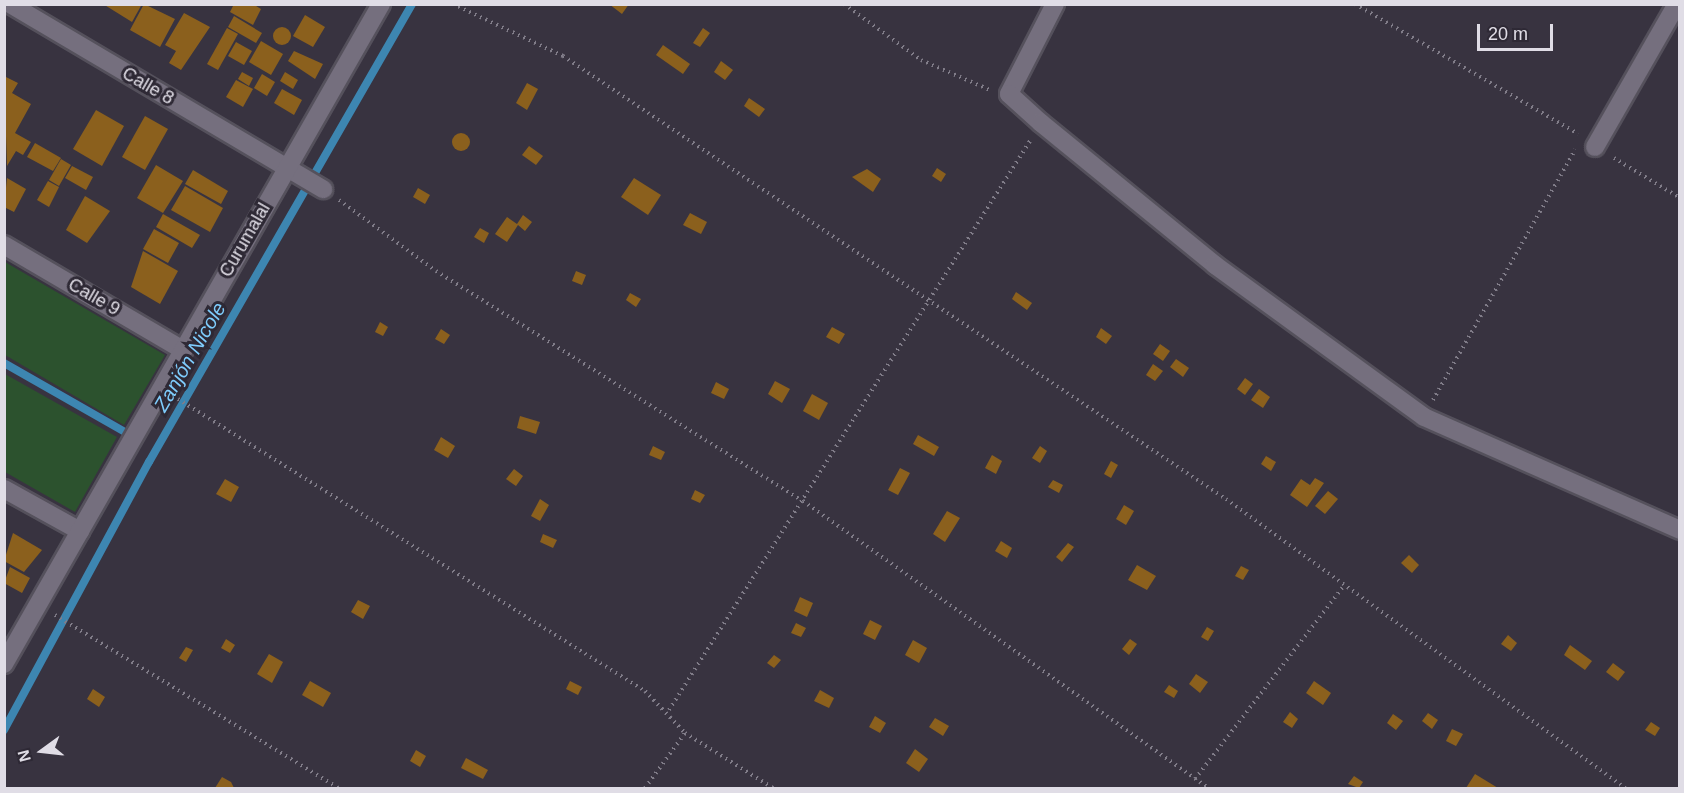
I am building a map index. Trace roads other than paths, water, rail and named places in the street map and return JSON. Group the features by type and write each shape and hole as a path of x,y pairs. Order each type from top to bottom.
{"street":[{"name":"Calle 8","path":"10,4 323,189"},
{"name":"Curumalal","path":"4,664 381,4"},
{"path":"1055,4 1009,94 1041,123 1215,265 1424,417 1680,530"},
{"path":"1595,147 1677,4"},
{"name":"Calle 9","path":"4,245 183,350"},
{"path":"4,489 80,531"}],"waterway":[{"name":"Zanjón Nicole","path":"4,730 149,462 412,4"},
{"name":"Zanjón Nicole","path":"4,363 125,432"}]}
